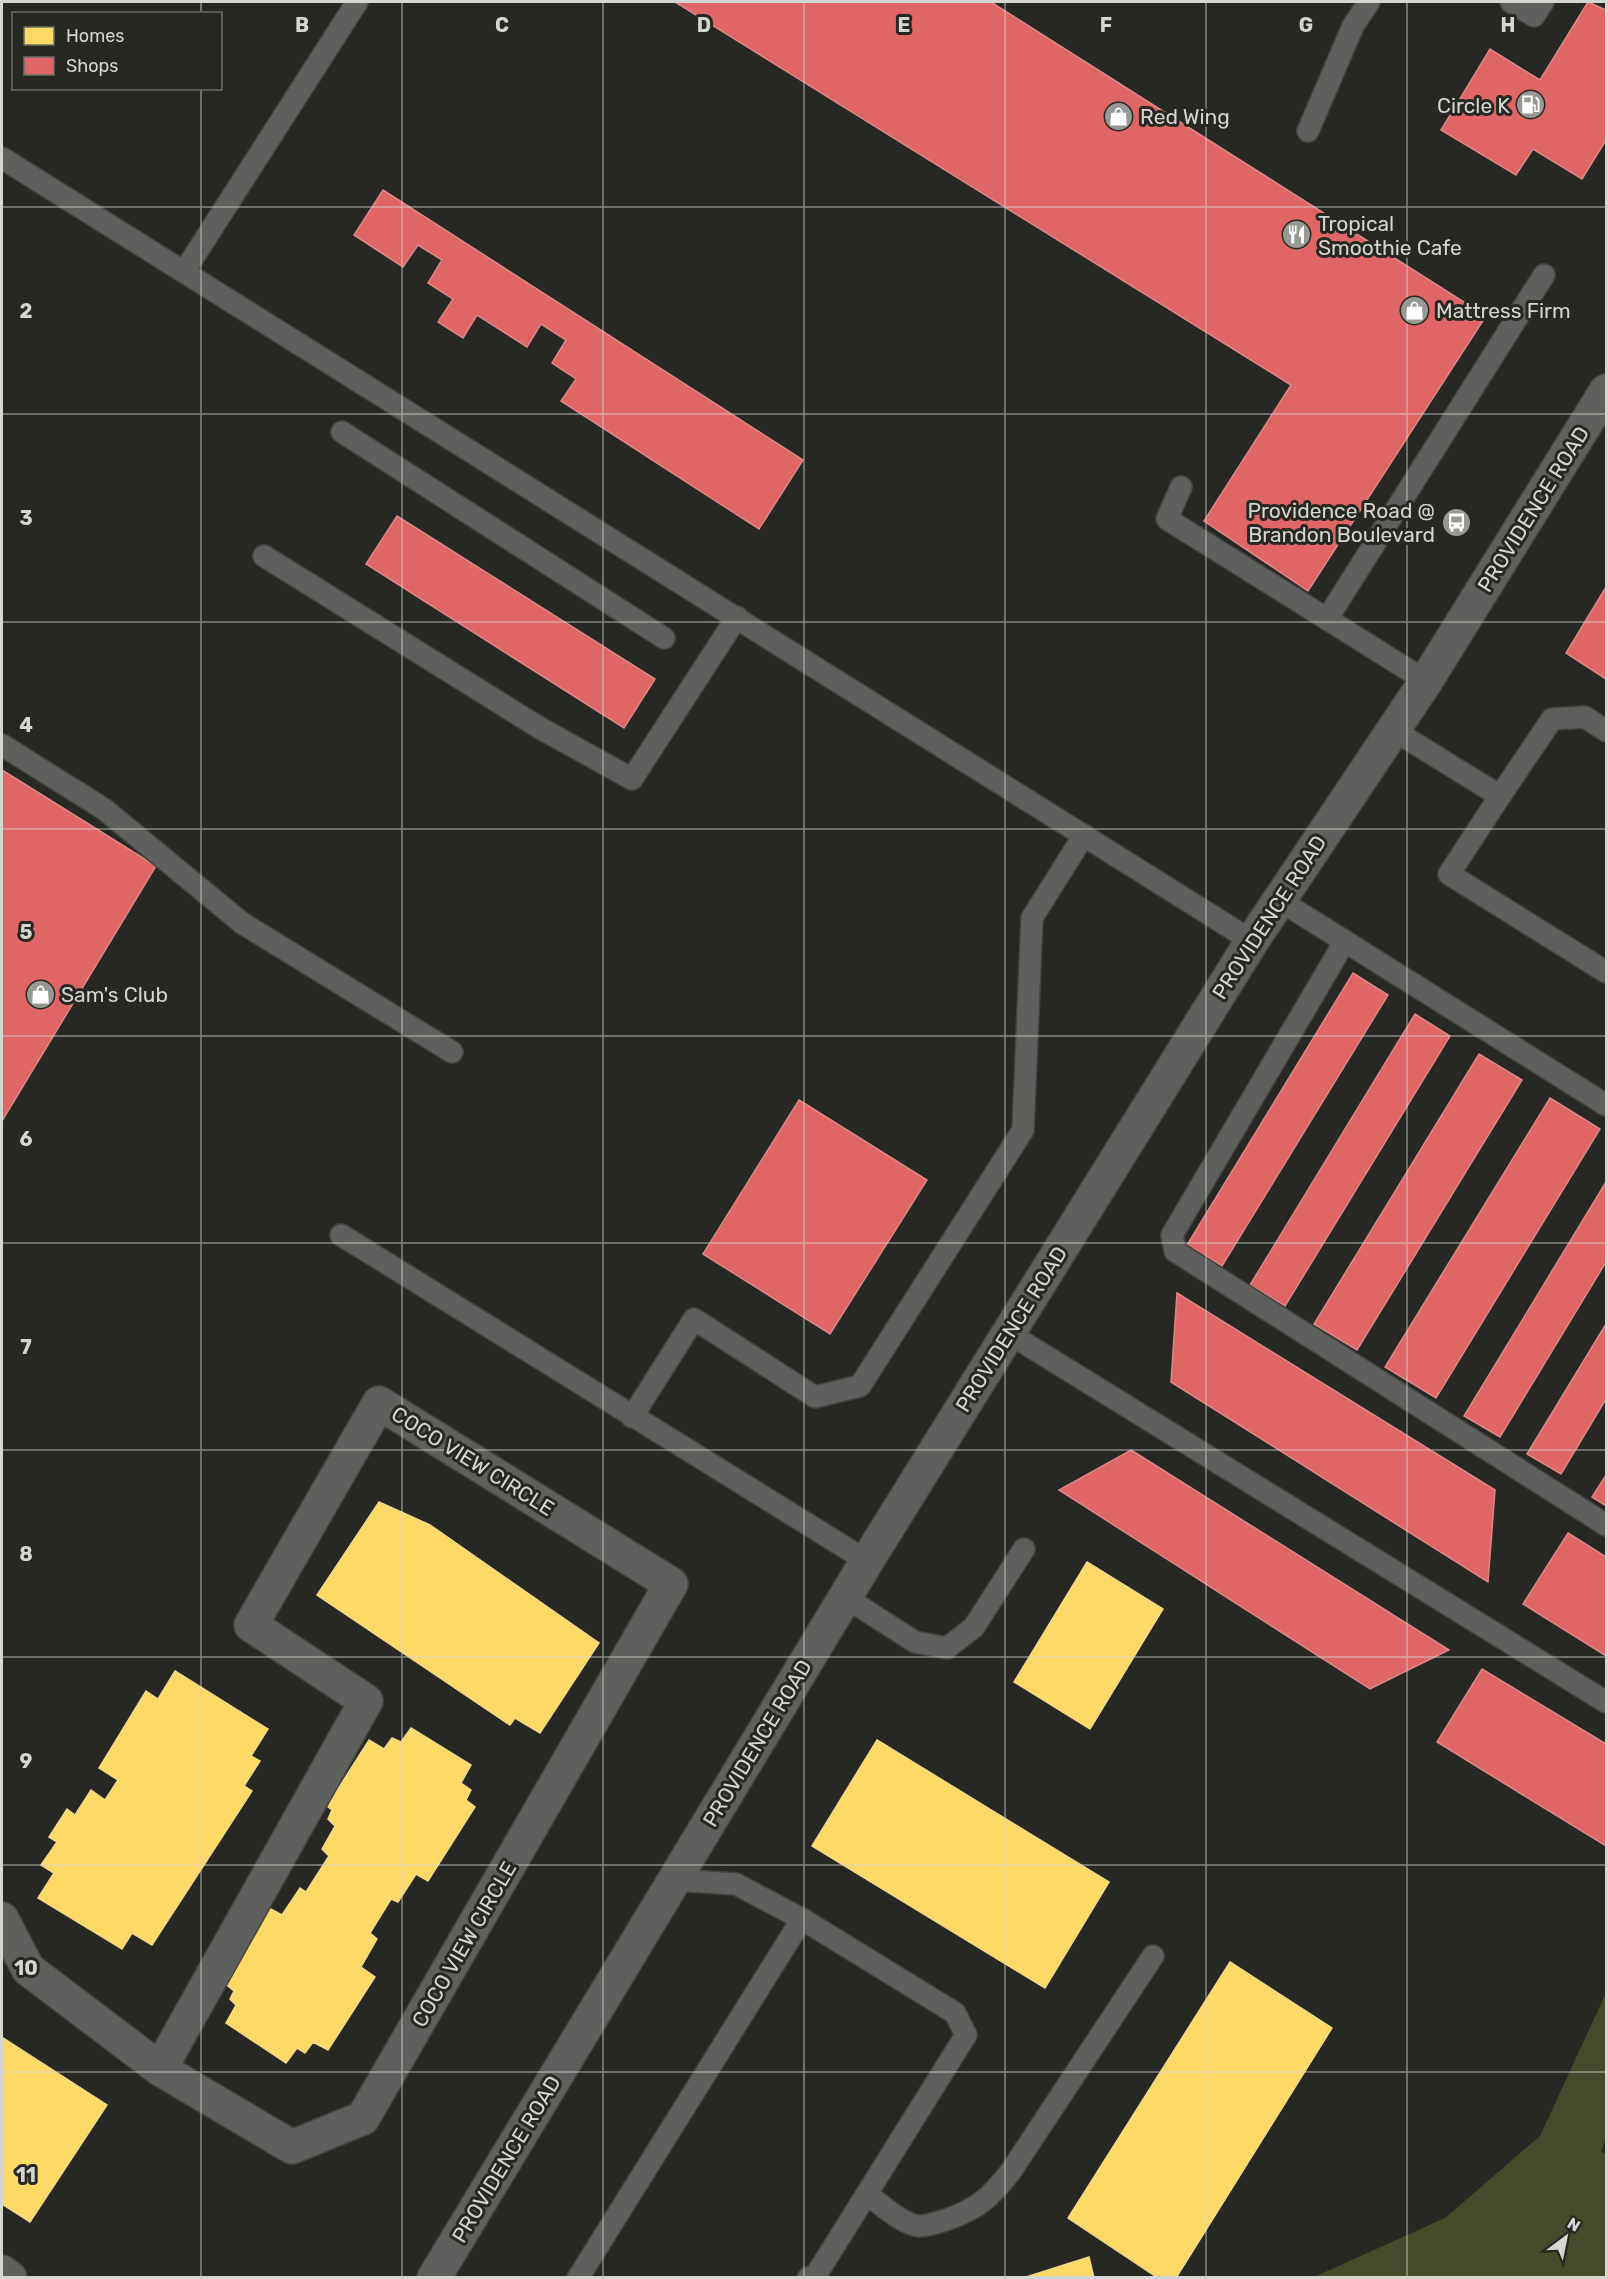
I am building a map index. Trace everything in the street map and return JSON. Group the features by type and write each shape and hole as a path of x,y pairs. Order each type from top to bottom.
{"street":[{"name":"PROVIDENCE ROAD","path":"434,2277 867,1561 1252,940 1426,681 1606,391"},
{"name":"COCO VIEW CIRCLE","path":"379,1403 671,1584 363,2118 292,2146 160,2069 366,1701 251,1625 379,1403"},
{"path":"2,1919 28,1969 160,2069"},
{"path":"2,2272 10,2277"}],"lane":[{"path":"184,272 357,2"},
{"path":"1308,131 1353,26 1369,2"},
{"path":"1511,2 1534,16 1543,2"},
{"path":"2,158 1252,940"},
{"path":"1327,619 1544,275"},
{"path":"342,432 664,638"},
{"path":"1181,487 1167,519 1426,681"},
{"path":"264,556 540,728 632,779 737,617"},
{"path":"1606,731 1585,717 1552,719 1449,874 1606,972"},
{"path":"1393,730 1500,796"},
{"path":"2,745 104,809 242,923 452,1052"},
{"path":"632,1417 694,1319 815,1397 860,1386 1023,1130 1032,918 1084,835"},
{"path":"1279,900 1606,1105"},
{"path":"1346,941 1172,1235 1175,1251 1606,1525"},
{"path":"341,1235 867,1561"},
{"path":"1008,1333 1606,1702"},
{"path":"845,1597 915,1642 947,1648 974,1627 1024,1549"},
{"path":"674,1880 736,1884 802,1919 955,2013 966,2035 816,2275 808,2277"},
{"path":"578,2277 802,1919"},
{"path":"868,2195 904,2220 919,2226 938,2223 973,2210 994,2192 1011,2171 1153,1956"}],"green space":[{"path":"1606,1993 1606,2138 1601,2151 1606,2155 1606,2277 1314,2277 1445,2218 1540,2136"}],"building: Homes":[{"path":"379,1502 430,1525 599,1643 540,1733 515,1718 510,1725 317,1595"},
{"path":"1087,1562 1163,1609 1090,1729 1014,1682"},
{"path":"175,1671 268,1729 251,1756 260,1761 244,1786 252,1791 152,1945 132,1933 122,1949 38,1898 54,1873 41,1865 57,1842 49,1837 67,1809 75,1815 91,1790 105,1800 118,1780 99,1768 146,1691 158,1699"},
{"path":"411,1728 471,1765 461,1783 471,1790 466,1800 475,1807 428,1881 416,1874 398,1902 391,1899 370,1933 377,1939 361,1967 375,1977 328,2050 313,2042 305,2053 297,2048 286,2063 226,2023 236,2005 230,1999 234,1991 222,1981 267,1907 282,1915 300,1888 306,1892 329,1856 322,1849 335,1826 328,1819 332,1810 327,1806 369,1740 384,1749 392,1738 401,1742"},
{"path":"877,1740 1109,1882 1045,1988 812,1846"},
{"path":"1230,1962 1332,2028 1176,2278 1158,2278 1068,2218"},
{"path":"3,2038 107,2105 30,2222 2,2204"},
{"path":"1089,2257 1094,2278 1023,2278"}],"building: Shops":[{"path":"675,2 991,2 1486,316 1308,591 1204,521 1291,385"},
{"name":"Circle K","path":"1588,2 1606,10 1606,140 1582,179 1533,149 1516,175 1441,130 1490,49 1540,80"},
{"path":"383,190 803,460 759,529 561,401 576,379 552,363 566,340 541,324 527,347 477,315 463,338 438,322 453,299 428,283 442,260 418,245 403,267 354,235"},
{"path":"397,516 655,679 624,728 366,564"},
{"path":"1606,587 1606,679 1566,653"},
{"name":"Sam's Club","path":"2,770 156,866 2,1121"},
{"path":"1353,973 1388,995 1222,1266 1187,1245"},
{"path":"1415,1014 1450,1036 1285,1306 1250,1285"},
{"path":"1479,1054 1522,1080 1357,1350 1314,1324"},
{"path":"1550,1098 1600,1129 1436,1398 1385,1367"},
{"path":"799,1100 927,1180 830,1334 703,1254"},
{"path":"1606,1182 1606,1262 1500,1437 1464,1416"},
{"path":"1177,1293 1495,1490 1488,1582 1171,1382"},
{"path":"1606,1324 1606,1399 1561,1474 1527,1454"},
{"path":"1131,1450 1449,1650 1370,1689 1059,1490"},
{"path":"1606,1475 1606,1506 1592,1497"},
{"path":"1568,1533 1606,1557 1606,1656 1523,1604"},
{"path":"1482,1669 1606,1744 1606,1846 1437,1742"}],"place":[{"name":"Circle K","path":"1531,105"},
{"name":"Red Wing","path":"1119,116"},
{"name":"Tropical Smoothie Cafe","path":"1297,235"},
{"name":"Mattress Firm","path":"1415,310"},
{"name":"Providence Road @ Brandon Boulevard","path":"1456,522"},
{"name":"Sam's Club","path":"40,994"}]}
